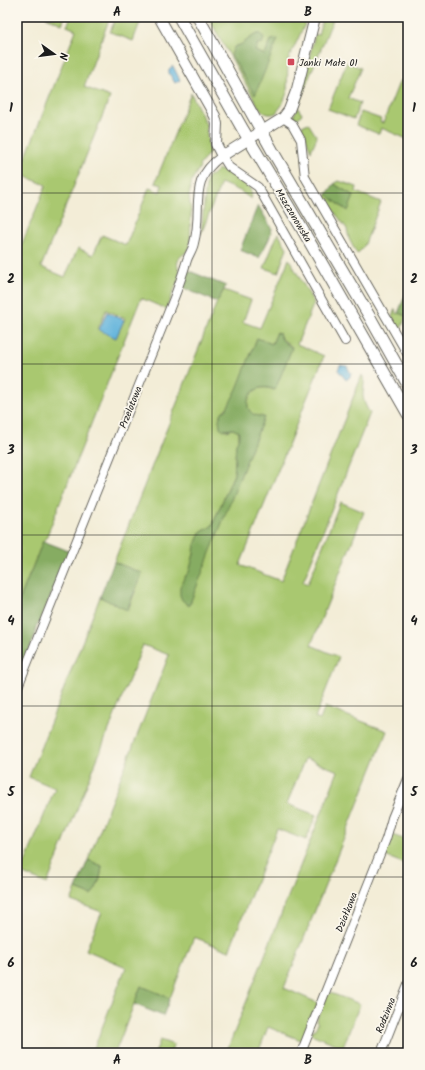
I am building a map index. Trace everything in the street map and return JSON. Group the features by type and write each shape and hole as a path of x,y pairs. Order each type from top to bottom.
{"main road":[{"name":"Mszczonowska","path":"179,17 408,414"},
{"name":"Mszczonowska","path":"198,17 262,132 408,385"}],"street":[{"path":"159,17 215,116 217,124 216,144 222,156 229,167 258,187 345,341"},
{"path":"315,17 295,94 289,110 283,118 292,124 301,140 305,177 408,355"},
{"name":"Przelotowa","path":"17,689 172,304 194,244 197,229 199,184 202,175 207,168 222,156 283,118"},
{"name":"Działkowa","path":"301,1053 386,839 392,818 408,779"},
{"name":"Rodzinna","path":"381,1053 408,984"}],"green space":[{"path":"46,17 65,17 62,24"},
{"path":"71,17 110,17 84,87 110,97 41,267 65,277 78,248 93,255 102,235 126,245 149,188 160,192 162,185 155,183 191,93 206,124 209,153 199,166 200,167 192,180 189,196 191,212 190,248 180,257 178,261 177,264 180,273 166,309 141,298 46,538 43,541 17,606 17,256 46,185 19,174 76,30 67,26","holes":["106,310 125,318 116,338 98,329"]},
{"path":"116,17 142,17 133,41 110,32"},
{"path":"208,17 308,18 308,22 306,22 288,60 287,93 282,105 276,113 271,114 264,112 258,106","holes":["261,34 262,44 259,42 255,51 265,55 271,40 255,95 242,44 253,36"]},
{"path":"323,17 334,17 297,107 315,34 318,35"},
{"path":"257,34 261,34 264,38 262,44 258,43 255,51 265,55 271,40 278,39 255,95 231,55 234,47 242,44"},
{"path":"347,62 361,68 348,98 360,103 354,119 328,109"},
{"path":"400,80 408,84 407,139 381,128 379,134 356,125 361,112 381,119 380,122 383,123"},
{"path":"297,107 302,114 295,121 293,118"},
{"path":"308,123 317,137 311,151 300,127"},
{"path":"218,169 221,171 223,169 243,181 250,189 252,194 251,199 240,191 221,183 201,234 206,183 208,176 212,175"},
{"path":"339,181 357,187 356,192 381,202 365,244 357,254 349,239 347,229 325,199 327,194 344,209 354,196 334,184"},
{"path":"334,184 354,196 348,211 327,194"},
{"path":"258,205 272,229 269,239 259,258 240,250"},
{"path":"278,233 287,248 278,273 264,268"},
{"path":"289,259 314,303 297,344 324,356 240,565 281,581 362,375 364,382 364,400 370,413 303,582 308,584 340,502 364,512 311,645 339,657 315,718 320,720 325,707 387,731 284,988 318,1003 314,1013 310,1016 308,1022 309,1027 303,1041 268,1027 258,1053 226,1053 338,771 305,758 287,804 316,815 306,840 277,829 229,951 194,937 170,998 141,986 115,1053 92,1053 126,967 86,950 102,912 71,901 76,889 91,895 100,878 102,866 88,860 169,655 143,645 47,884 21,873 55,788 29,777 100,597 128,610 142,574 114,562 217,302 224,290 251,300 243,322 260,328","holes":["277,332 281,338 292,347 274,390 259,388 250,395 248,400 250,411 254,415 264,417 188,605 184,578 192,565 195,545 200,533 212,526 234,474 236,444 239,437 239,432 233,429 227,431 222,412 227,407 237,389 247,367 257,338 272,344"]},
{"path":"187,270 226,286 217,302 183,288 183,280"},
{"path":"407,291 408,310 406,316 398,313"},
{"path":"395,309 397,314 406,316 402,327 399,330 392,317"},
{"path":"277,332 282,340 292,348 275,390 260,388 254,391 248,401 250,411 255,415 264,417 189,606 182,600 180,595 180,587 184,578 189,572 195,545 200,533 212,526 234,474 236,444 239,437 239,432 233,429 222,430 219,419 222,412 226,410 237,389 257,338 272,344"},
{"path":"43,541 69,551 40,622 36,626 36,633 19,676 17,675 17,606"},
{"path":"114,562 142,573 127,610 100,597"},
{"path":"390,834 408,841 408,865 382,855"},
{"path":"88,860 102,866 99,882 91,895 76,889"},
{"path":"141,986 170,998 163,1016 134,1004"},
{"path":"328,992 360,1004 343,1047 311,1034 318,1023 316,1021"},
{"path":"160,1040 174,1045 170,1053 155,1053"}],"water":[{"path":"173,66 180,80 175,83 169,73 169,69"},
{"path":"107,312 124,320 116,338 99,330"},
{"path":"340,365 347,366 351,374 346,380 338,370"}],"place":[{"name":"Janki Małe 01","path":"291,62"}]}
